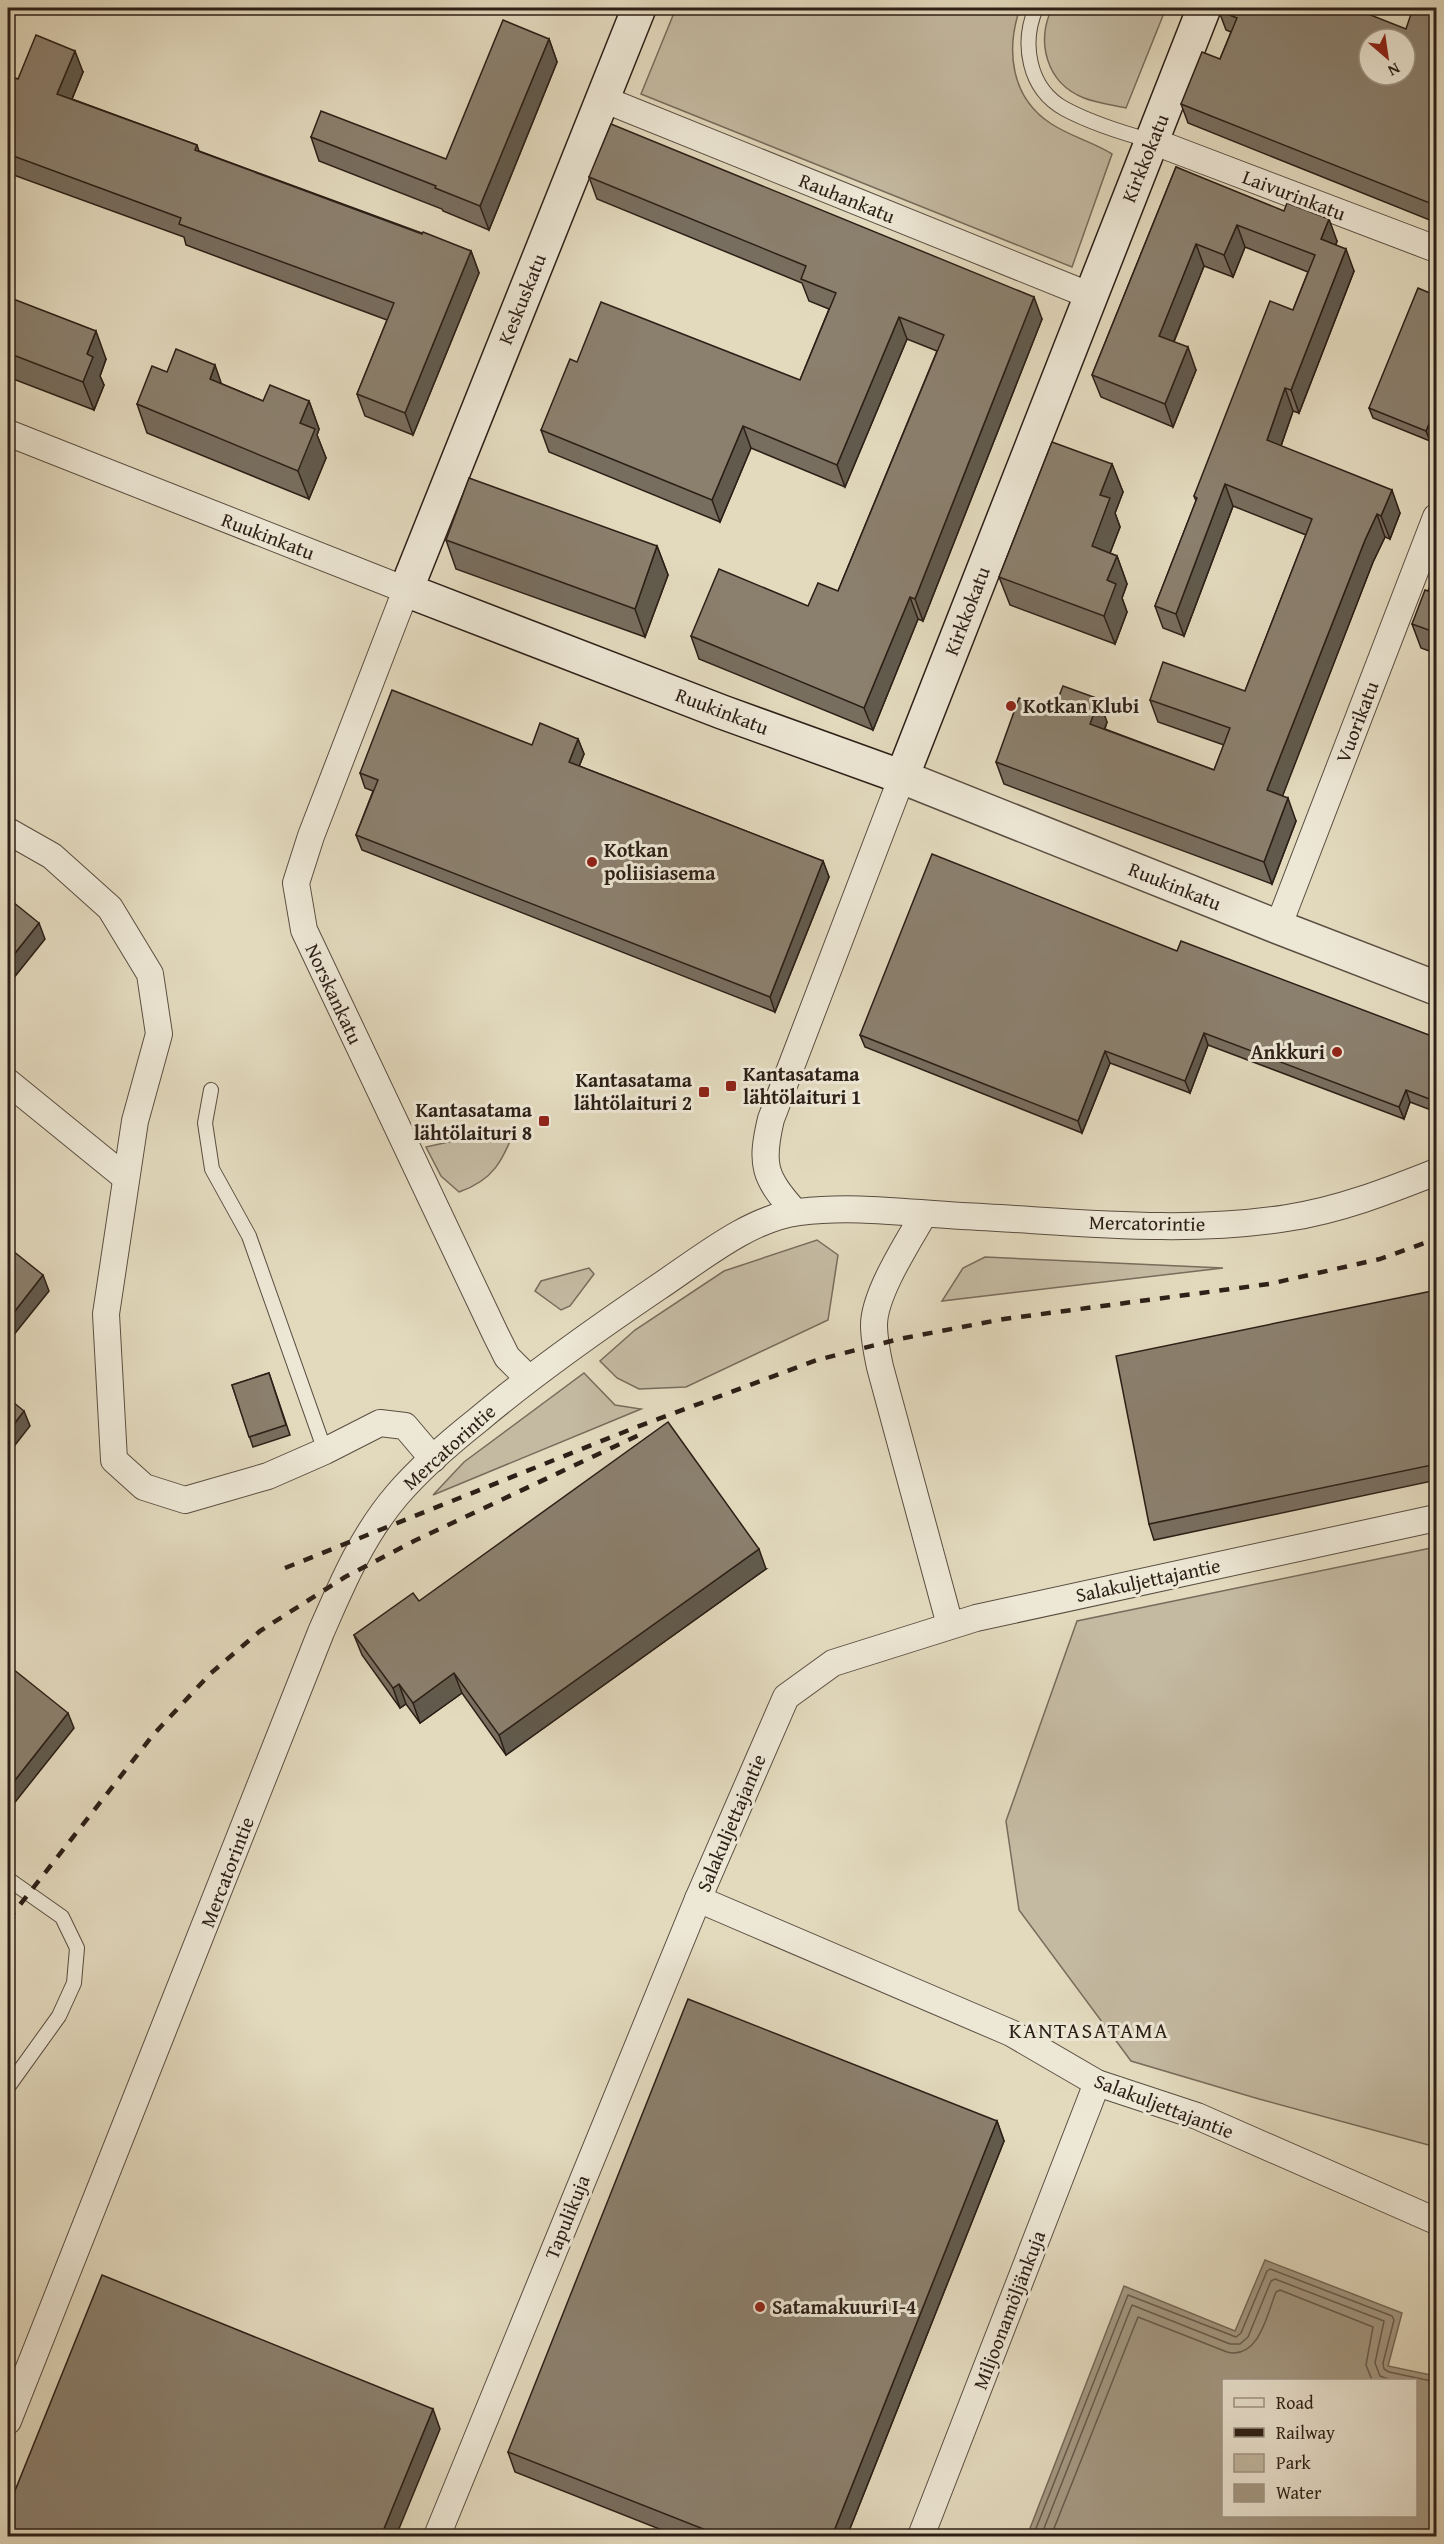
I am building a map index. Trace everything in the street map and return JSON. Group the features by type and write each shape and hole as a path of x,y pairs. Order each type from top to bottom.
{"main road":[{"name":"Keskuskatu","path":"406,590 639,8"},
{"name":"Kirkkokatu","path":"902,777 1204,8"},
{"name":"Ruukinkatu","path":"406,590 722,712 902,777 1437,988"}],"street":[{"name":"Rauhankatu","path":"603,99 1091,296"},
{"name":"Laivurinkatu","path":"1152,141 1437,249"},
{"name":"Ruukinkatu","path":"8,433 406,590"},
{"name":"Vuorikatu","path":"1278,927 1437,517"},
{"name":"Norskankatu","path":"406,590 311,836 296,883 304,930 507,1358 528,1378"},
{"name":"Kirkkokatu","path":"795,1212 778,1192 766,1166 764,1151 771,1119 902,777"},
{"path":"8,831 52,856 110,908 150,974 159,1034 135,1121 106,1314 114,1460 144,1487 185,1500 268,1476 380,1423 405,1426 433,1459"},
{"path":"8,1082 126,1178"},
{"name":"Mercatorintie","path":"8,2421 337,1595 366,1537 397,1495 433,1459 528,1378 723,1244 763,1222 795,1212 850,1208 1143,1225 1229,1225 1288,1218 1365,1200 1437,1172"},
{"path":"924,1214 880,1297 874,1323 878,1356 950,1625"},
{"name":"Salakuljettajantie","path":"1437,1518 950,1625 833,1663 786,1696 698,1899 1011,2033 1097,2083 1197,2116 1437,2221"},
{"name":"Tapulikuja","path":"437,2536 698,1899"},
{"name":"Miljoonamöljänkuja","path":"921,2536 1097,2083"}],"lane":[{"path":"1036,8 1027,37 1027,54 1035,77 1047,93 1063,108 1152,141"},
{"path":"211,1090 205,1123 212,1169 249,1236 325,1451"},
{"path":"8,1879 62,1917 77,1948 74,1983 58,2016 8,2087"}],"green space":[{"path":"676,8 1020,8 1013,39 1013,55 1019,86 1026,99 1050,123 1112,154 1072,267 641,94"},
{"path":"1052,8 1166,8 1126,108 1084,98 1071,91 1053,72 1045,47 1047,21"},
{"path":"516,1127 507,1149 489,1175 459,1192 441,1176 426,1147"},
{"path":"817,1240 838,1255 828,1320 686,1387 639,1389 617,1378 600,1361 635,1330 724,1271"},
{"path":"985,1257 1223,1268 942,1301 963,1268"},
{"path":"589,1268 594,1274 570,1306 561,1310 535,1291 541,1281"},
{"path":"584,1373 615,1405 641,1409 433,1495 464,1462"},
{"path":"1436,1547 1436,2147 1259,2099 1131,2061 1019,1910 1006,1821 1077,1621"}],"water":[{"path":"1265,2260 1402,2313 1388,2366 1436,2376 1436,2536 1027,2536 1124,2286 1235,2331"}],"building":[{"path":"1220,8 1353,8 1401,27 1357,27 1357,87 1417,87 1417,27 1407,27 1413,8 1437,8 1437,206 1181,104 1202,52 1220,59 1237,18 1219,11"},
{"path":"503,20 549,39 480,206 435,188 436,186 311,137 321,111 446,159"},
{"path":"36,35 75,51 57,94 197,145 195,150 471,251 405,413 357,394 394,303 179,224 181,218 8,154 8,76 18,79"},
{"path":"611,124 1034,297 915,599 910,597 864,708 691,636 719,569 808,606 818,583 838,591 944,335 899,317 837,465 743,426 712,500 541,430 570,359 577,362 601,302 800,380 836,293 801,279 806,266 589,177"},
{"path":"1176,167 1284,211 1287,203 1329,219 1321,239 1346,249 1291,390 1285,388 1267,440 1392,490 1381,516 1377,514 1365,540 1267,790 1288,798 1264,862 996,762 1019,698 1053,711 1063,686 1099,699 1090,724 1214,770 1230,728 1150,700 1163,662 1245,691 1312,519 1225,484 1176,614 1155,606 1197,498 1194,496 1270,301 1293,310 1315,255 1237,225 1224,255 1196,244 1159,336 1188,347 1165,404 1092,375"},
{"path":"1418,288 1437,296 1437,405 1426,431 1369,408"},
{"path":"8,297 96,331 87,354 93,357 83,382 8,353"},
{"path":"176,349 215,365 210,379 263,401 270,385 309,401 300,423 315,429 298,471 137,404 152,366 167,372"},
{"path":"1052,442 1112,464 1100,495 1110,498 1092,546 1117,556 1107,580 1116,584 1104,616 999,577"},
{"path":"469,478 657,546 635,609 446,540"},
{"path":"1437,569 1437,633 1412,624 1425,590 1428,591"},
{"name":"Kotkan poliisiasema","path":"392,690 532,745 540,723 578,739 569,762 823,861 770,997 356,835 378,780 360,773"},
{"path":"932,854 1177,951 1181,941 1437,1038 1437,1088 1432,1100 1406,1090 1399,1107 1204,1033 1185,1081 1105,1051 1078,1121 860,1035"},
{"path":"8,898 39,923 8,962"},
{"path":"8,1247 43,1275 8,1320"},
{"path":"1437,1290 1437,1464 1149,1524 1116,1356"},
{"path":"269,1373 286,1425 249,1437 232,1385"},
{"path":"8,1398 24,1411 8,1432"},
{"path":"668,1422 759,1549 499,1735 454,1673 413,1703 399,1684 393,1688 354,1635 413,1593 419,1601"},
{"path":"8,1665 68,1713 8,1789"},
{"name":"Satamakuuri I-4","path":"688,1999 997,2121 832,2536 721,2536 508,2452"},
{"path":"102,2275 433,2409 381,2536 15,2536 8,2533 8,2508"}],"railway":[{"path":"285,1568 634,1428 817,1360 899,1339 1004,1319 1269,1284 1380,1259 1436,1239"},
{"path":"8,1920 153,1735 211,1673 260,1631 345,1577 414,1541 639,1435"}],"place":[{"name":"Kotkan Klubi","path":"1011,706"},
{"name":"Kotkan poliisiasema","path":"592,862"},
{"name":"Ankkuri","path":"1337,1052"},
{"name":"Kantasatama lähtölaituri 1","path":"731,1086"},
{"name":"Kantasatama lähtölaituri 2","path":"704,1092"},
{"name":"Kantasatama lähtölaituri 8","path":"544,1121"},
{"name":"Satamakuuri I-4","path":"760,2307"}],"district":[{"name":"KANTASATAMA","path":"1089,2030"}]}
